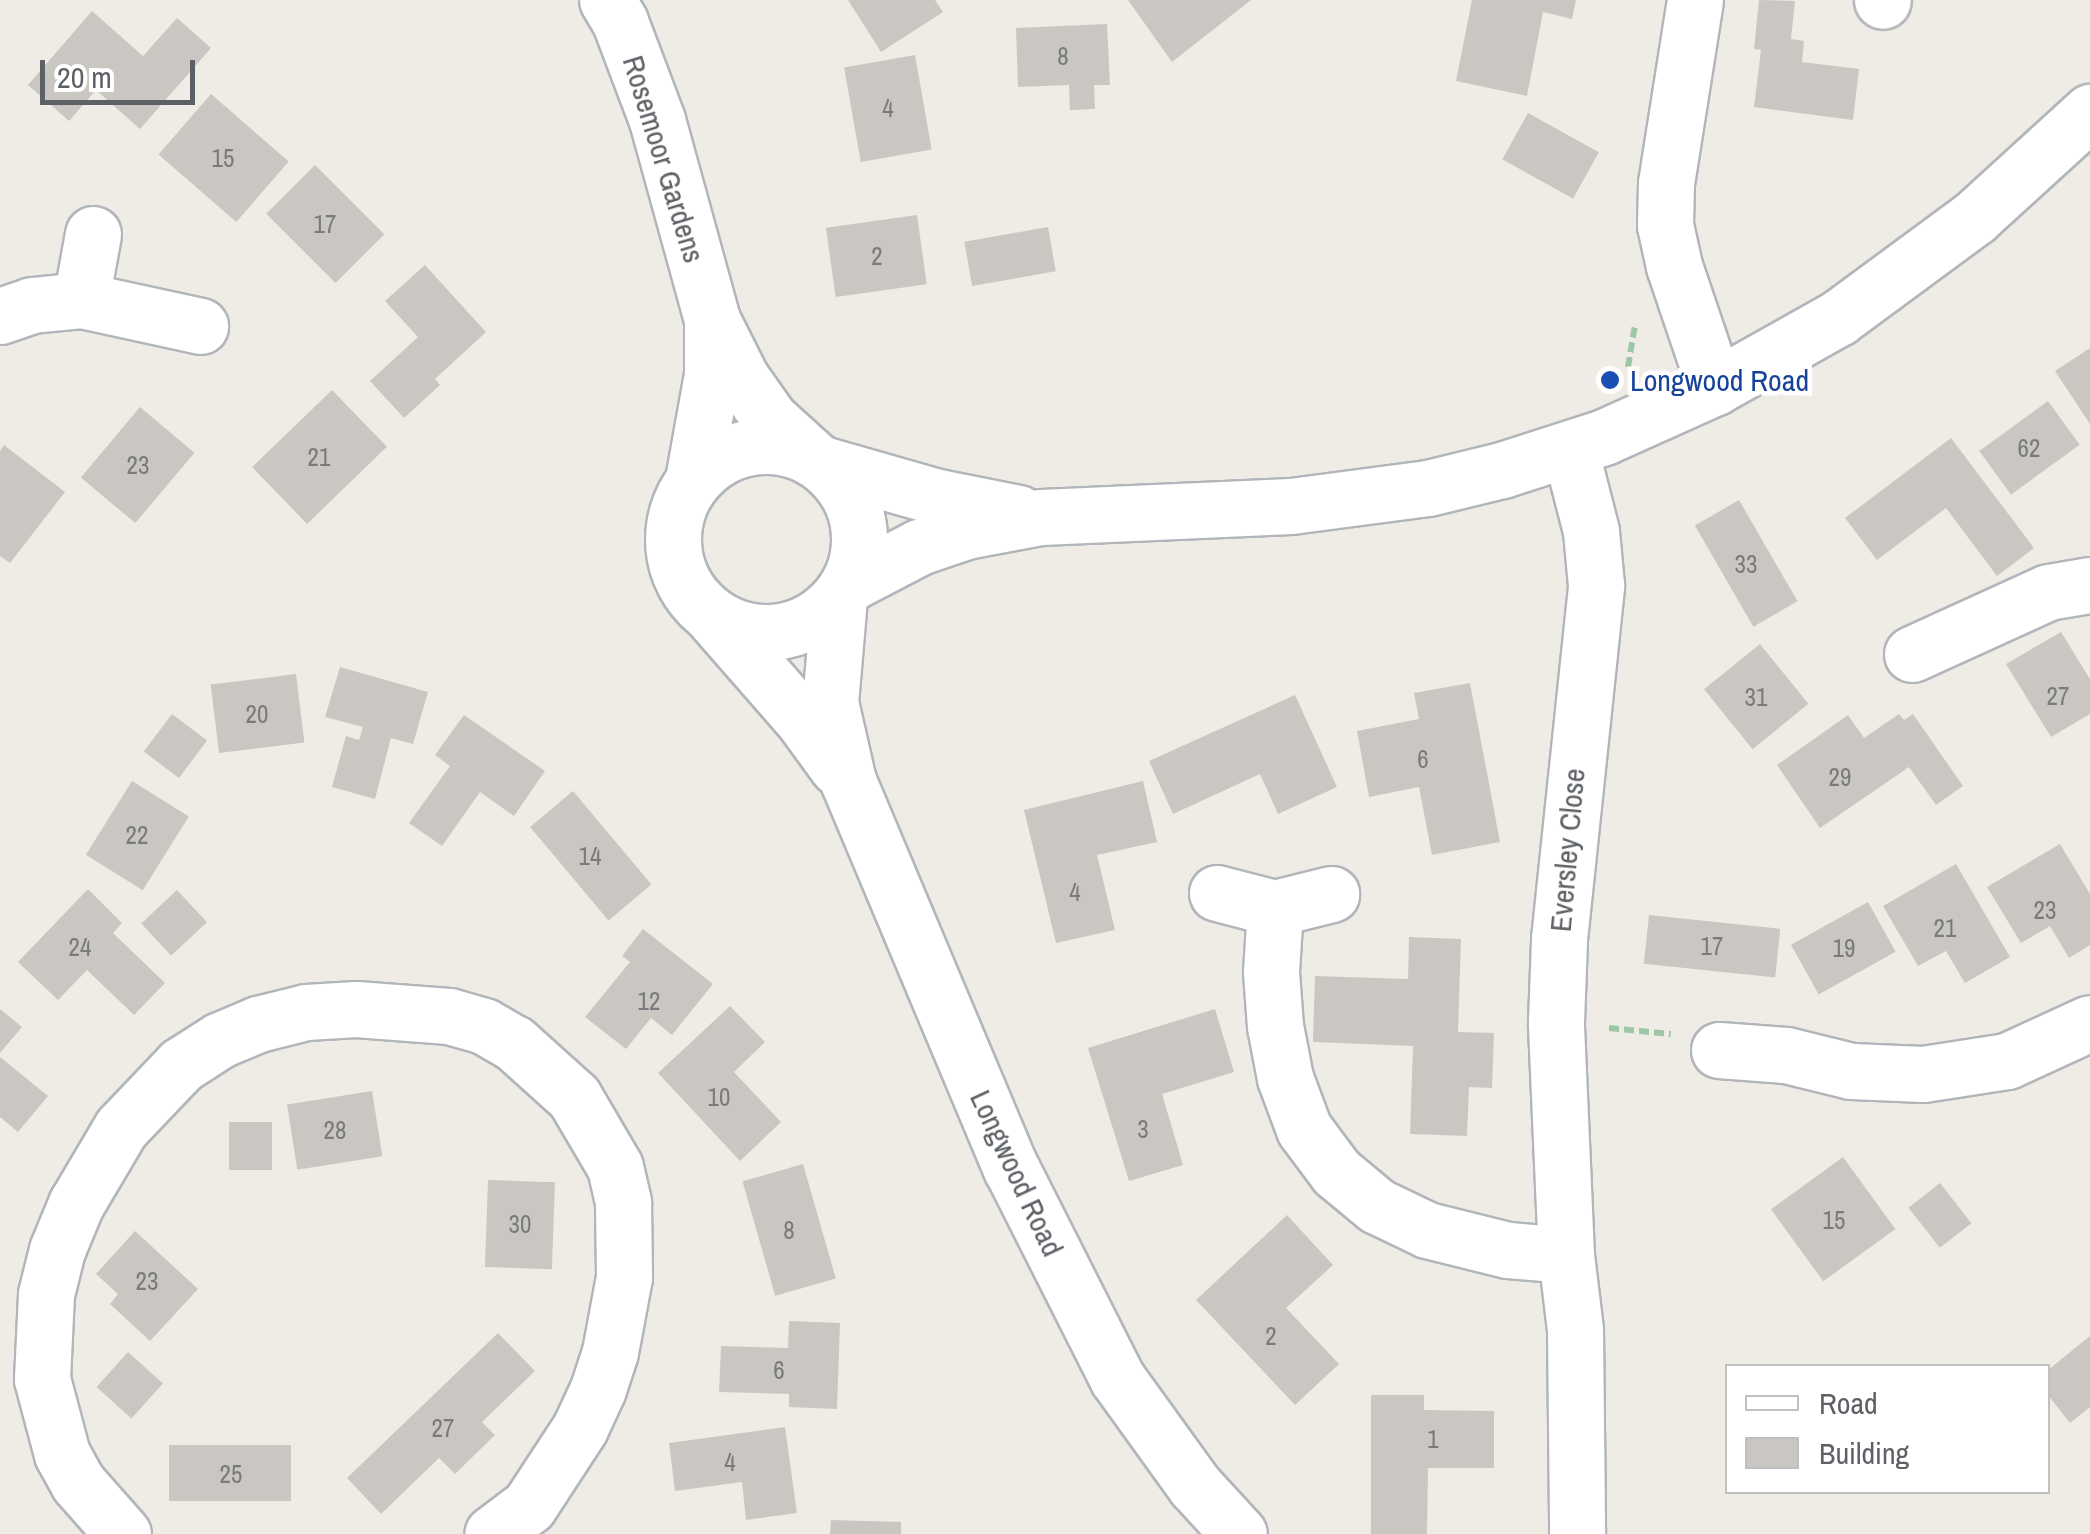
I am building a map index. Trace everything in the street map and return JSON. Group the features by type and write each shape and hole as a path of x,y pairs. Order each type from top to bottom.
{"street":[{"name":"Rosemoor Gardens","path":"607,0 620,22 657,120 712,320 740,378 770,419 818,462"},
{"path":"1695,0 1666,182 1665,225 1674,266 1715,387"},
{"path":"1041,517 938,497 818,462 791,448 764,446 737,450 713,462 693,480 678,507 672,537 676,567 690,594 712,616 737,628 765,633 793,629 818,617 844,591 919,548 966,531 1041,517 1291,506 1428,488 1570,450 1715,387 1838,318 1976,217 2090,112"},
{"path":"81,300 93,234"},
{"path":"0,316 32,305 81,300 200,326"},
{"name":"Rosemoor Gardens","path":"693,480 712,374 712,320"},
{"name":"Eversley Close","path":"1570,450 1591,531 1596,585 1565,846 1556,1022 1566,1256 1575,1329 1578,1534"},
{"path":"818,462 854,506 860,532 858,559 844,591"},
{"path":"1912,654 2048,592 2090,585"},
{"name":"Longwood Road","path":"844,591 830,702 848,781 1011,1168 1117,1378 1195,1486 1239,1534"},
{"name":"Longwood Road","path":"712,616 803,720 848,781"},
{"path":"1218,893 1275,908 1331,894"},
{"path":"1275,908 1274,1026 1285,1078 1304,1129 1336,1172 1377,1206 1427,1230 1508,1250 1566,1256"},
{"path":"124,1534 78,1483 48,1414 42,1337 57,1250 95,1166 148,1096 181,1064 220,1040 258,1024 322,1011 405,1010 484,1026 544,1067 574,1096 615,1168 626,1241 610,1352 580,1428 526,1525"},
{"path":"1719,1050 1786,1056 1851,1071 1922,1074 2007,1060 2090,1023"}],"path":[{"path":"1556,1022 1680,1034 1719,1050"}],"building":[{"path":"848,0 935,0 943,12 881,52"},
{"path":"1128,0 1251,0 1172,62"},
{"path":"1472,0 1576,0 1572,19 1543,12 1527,96 1456,81"},
{"path":"1759,0 1795,1 1791,39 1804,41 1802,62 1859,69 1853,120 1754,107 1761,50 1754,49"},
{"path":"92,11 143,56 177,18 211,48 140,129 96,90 69,121 28,85"},
{"path":"1107,24 1110,85 1094,85 1095,109 1070,110 1069,85 1018,87 1016,28"},
{"path":"915,55 932,150 861,162 844,68"},
{"path":"211,94 289,162 236,222 159,154"},
{"path":"1528,113 1599,152 1573,199 1502,159"},
{"path":"315,165 384,234 336,283 266,214"},
{"path":"917,215 927,284 836,297 826,228"},
{"path":"1048,227 1056,271 972,286 964,242"},
{"path":"425,265 486,332 435,379 440,385 404,418 370,381 418,337 385,301"},
{"path":"2090,348 2090,424 2055,371"},
{"path":"332,390 387,447 307,524 252,467"},
{"path":"2048,401 2080,445 2011,495 1979,451"},
{"path":"140,407 194,453 135,523 81,477"},
{"path":"1951,438 2034,548 1997,576 1946,508 1877,560 1845,518"},
{"path":"4,445 65,492 10,563 0,556 0,451"},
{"path":"1739,500 1798,601 1753,627 1695,526"},
{"path":"2061,632 2090,679 2090,714 2051,737 2006,664"},
{"path":"1760,644 1808,704 1753,749 1704,689"},
{"path":"340,667 428,692 413,744 391,738 375,799 332,787 346,736 359,740 363,727 325,717"},
{"path":"296,674 304,742 219,753 211,684"},
{"path":"1470,683 1500,842 1432,855 1419,787 1369,797 1357,731 1419,719 1414,693"},
{"path":"1295,695 1337,787 1278,814 1260,774 1173,814 1149,761"},
{"path":"172,714 207,740 179,778 144,752"},
{"path":"1899,714 1904,720 1913,714 1963,786 1936,805 1909,767 1820,828 1777,765 1848,715 1864,738"},
{"path":"464,715 545,771 514,816 480,792 442,846 409,823 450,766 435,755"},
{"path":"132,781 189,817 143,890 86,855"},
{"path":"1143,781 1157,842 1097,855 1115,930 1056,943 1024,810"},
{"path":"573,791 651,884 609,920 530,827"},
{"path":"2060,844 2090,894 2090,945 2069,958 2050,926 2021,943 1987,887"},
{"path":"1956,864 2010,957 1965,983 1946,951 1918,966 1883,906"},
{"path":"88,889 122,923 113,933 165,983 134,1015 87,970 58,1000 18,962"},
{"path":"177,890 207,922 171,956 141,923"},
{"path":"1868,902 1896,952 1819,995 1791,945"},
{"path":"1649,915 1780,929 1775,978 1644,964"},
{"path":"643,929 713,984 672,1035 651,1018 626,1049 585,1017 630,962 622,956"},
{"path":"1409,937 1461,939 1458,1032 1494,1033 1492,1088 1469,1087 1467,1136 1410,1134 1413,1046 1313,1042 1315,976 1408,979"},
{"path":"730,1006 765,1042 734,1072 781,1122 740,1161 658,1073"},
{"path":"0,1009 22,1027 0,1053"},
{"path":"1215,1009 1234,1072 1162,1094 1183,1165 1129,1181 1088,1048"},
{"path":"0,1057 48,1096 18,1132 0,1117"},
{"path":"372,1091 382,1156 297,1170 287,1104"},
{"path":"229,1122 272,1122 272,1170 229,1170"},
{"path":"1843,1157 1895,1229 1823,1281 1771,1209"},
{"path":"803,1164 836,1278 775,1296 742,1181"},
{"path":"488,1180 555,1182 552,1269 485,1267"},
{"path":"1940,1183 1971,1223 1940,1248 1908,1208"},
{"path":"1287,1215 1333,1265 1286,1308 1339,1364 1295,1405 1196,1300"},
{"path":"135,1231 198,1289 150,1341 110,1304 118,1294 96,1274"},
{"path":"789,1321 840,1323 837,1409 789,1407 789,1394 719,1392 721,1346 788,1348"},
{"path":"498,1333 535,1371 482,1422 495,1435 455,1474 439,1458 381,1514 347,1478"},
{"path":"2090,1336 2090,1407 2070,1423 2050,1398 2050,1368"},
{"path":"128,1352 163,1383 131,1418 97,1387"},
{"path":"1371,1395 1424,1395 1424,1410 1494,1411 1494,1468 1428,1468 1427,1534 1371,1534"},
{"path":"785,1427 797,1513 746,1520 742,1482 675,1491 669,1443"},
{"path":"169,1445 291,1445 291,1501 169,1501"},
{"path":"831,1520 901,1522 901,1534 830,1534"}],"place":[{"name":"Longwood Road","path":"1610,380"}]}
